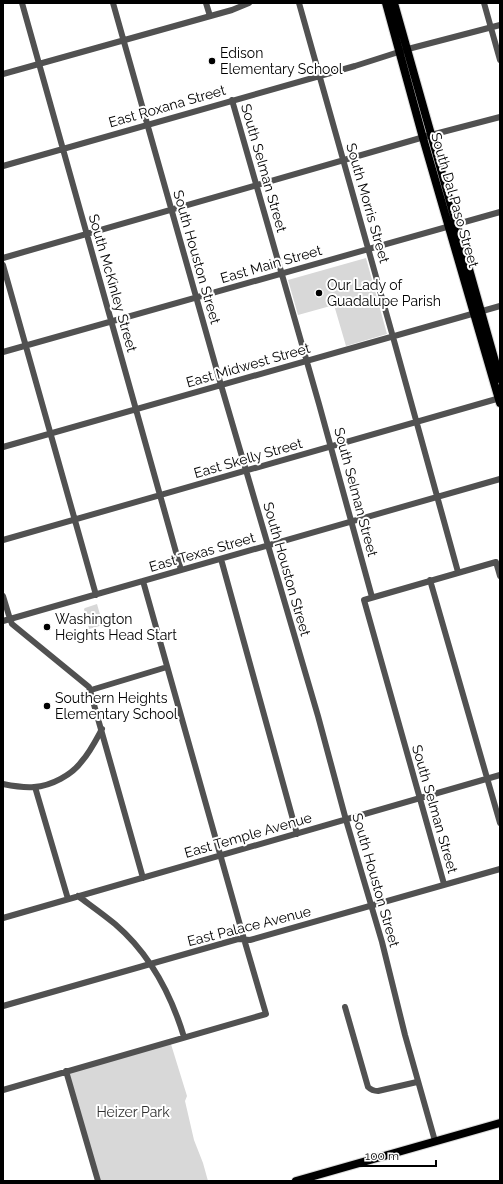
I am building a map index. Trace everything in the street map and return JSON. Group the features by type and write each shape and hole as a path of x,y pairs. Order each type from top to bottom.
{"main road":[{"name":"South Dal Paso Street","path":"386,3 404,51"},
{"name":"South Dal Paso Street","path":"394,3 404,51 500,400"},
{"name":"South Dal Paso Street","path":"477,312 500,379"},
{"path":"296,1181 500,1122"}],"street":[{"name":"South McKinley Street","path":"22,3 181,570"},
{"name":"South Houston Street","path":"114,3 221,385 318,716 395,992 404,1035 435,1141"},
{"path":"206,3 210,16"},
{"path":"3,74 232,10 249,3"},
{"name":"South Morris Street","path":"298,3 393,336 458,572"},
{"path":"484,3 500,60"},
{"name":"East Roxana Street","path":"3,166 500,25"},
{"name":"South Selman Street","path":"232,100 282,273 372,597 364,600 444,884"},
{"path":"3,258 500,117"},
{"name":"East Main Street","path":"3,352 500,212"},
{"path":"3,265 96,595"},
{"name":"East Midwest Street","path":"3,447 500,306"},
{"name":"East Skelly Street","path":"3,540 416,422 500,400"},
{"name":"East Texas Street","path":"3,621 500,479"},
{"path":"221,559 297,834"},
{"path":"372,597 496,562 500,576"},
{"path":"430,580 500,823"},
{"path":"3,1090 266,1014 143,581"},
{"path":"3,596 12,624 87,684 91,690 143,878"},
{"path":"91,690 167,667"},
{"path":"3,784 22,787 35,787 56,780 72,771 82,762 102,730"},
{"name":"East Temple Avenue","path":"3,918 500,775"},
{"path":"35,787 68,899"},
{"name":"East Palace Avenue","path":"3,1006 238,939 250,940 500,869"},
{"path":"78,896 116,925 137,947 150,964 169,996 184,1037"},
{"path":"345,1007 368,1087 371,1090 378,1092 417,1082"},
{"path":"66,1071 98,1181"}],"green space":[{"path":"366,258 387,334 346,346 334,305 298,315 288,280"},
{"path":"97,604 103,625 89,629 84,609"},
{"name":"Heizer Park","path":"170,1041 187,1096 185,1101 194,1140 208,1181 98,1181 66,1071"}],"place":[{"name":"Edison Elementary School","path":"212,61"},
{"name":"Our Lady of Guadalupe Parish","path":"319,293"},
{"name":"Washington Heights Head Start","path":"47,627"},
{"name":"Southern Heights Elementary School","path":"47,706"}]}
